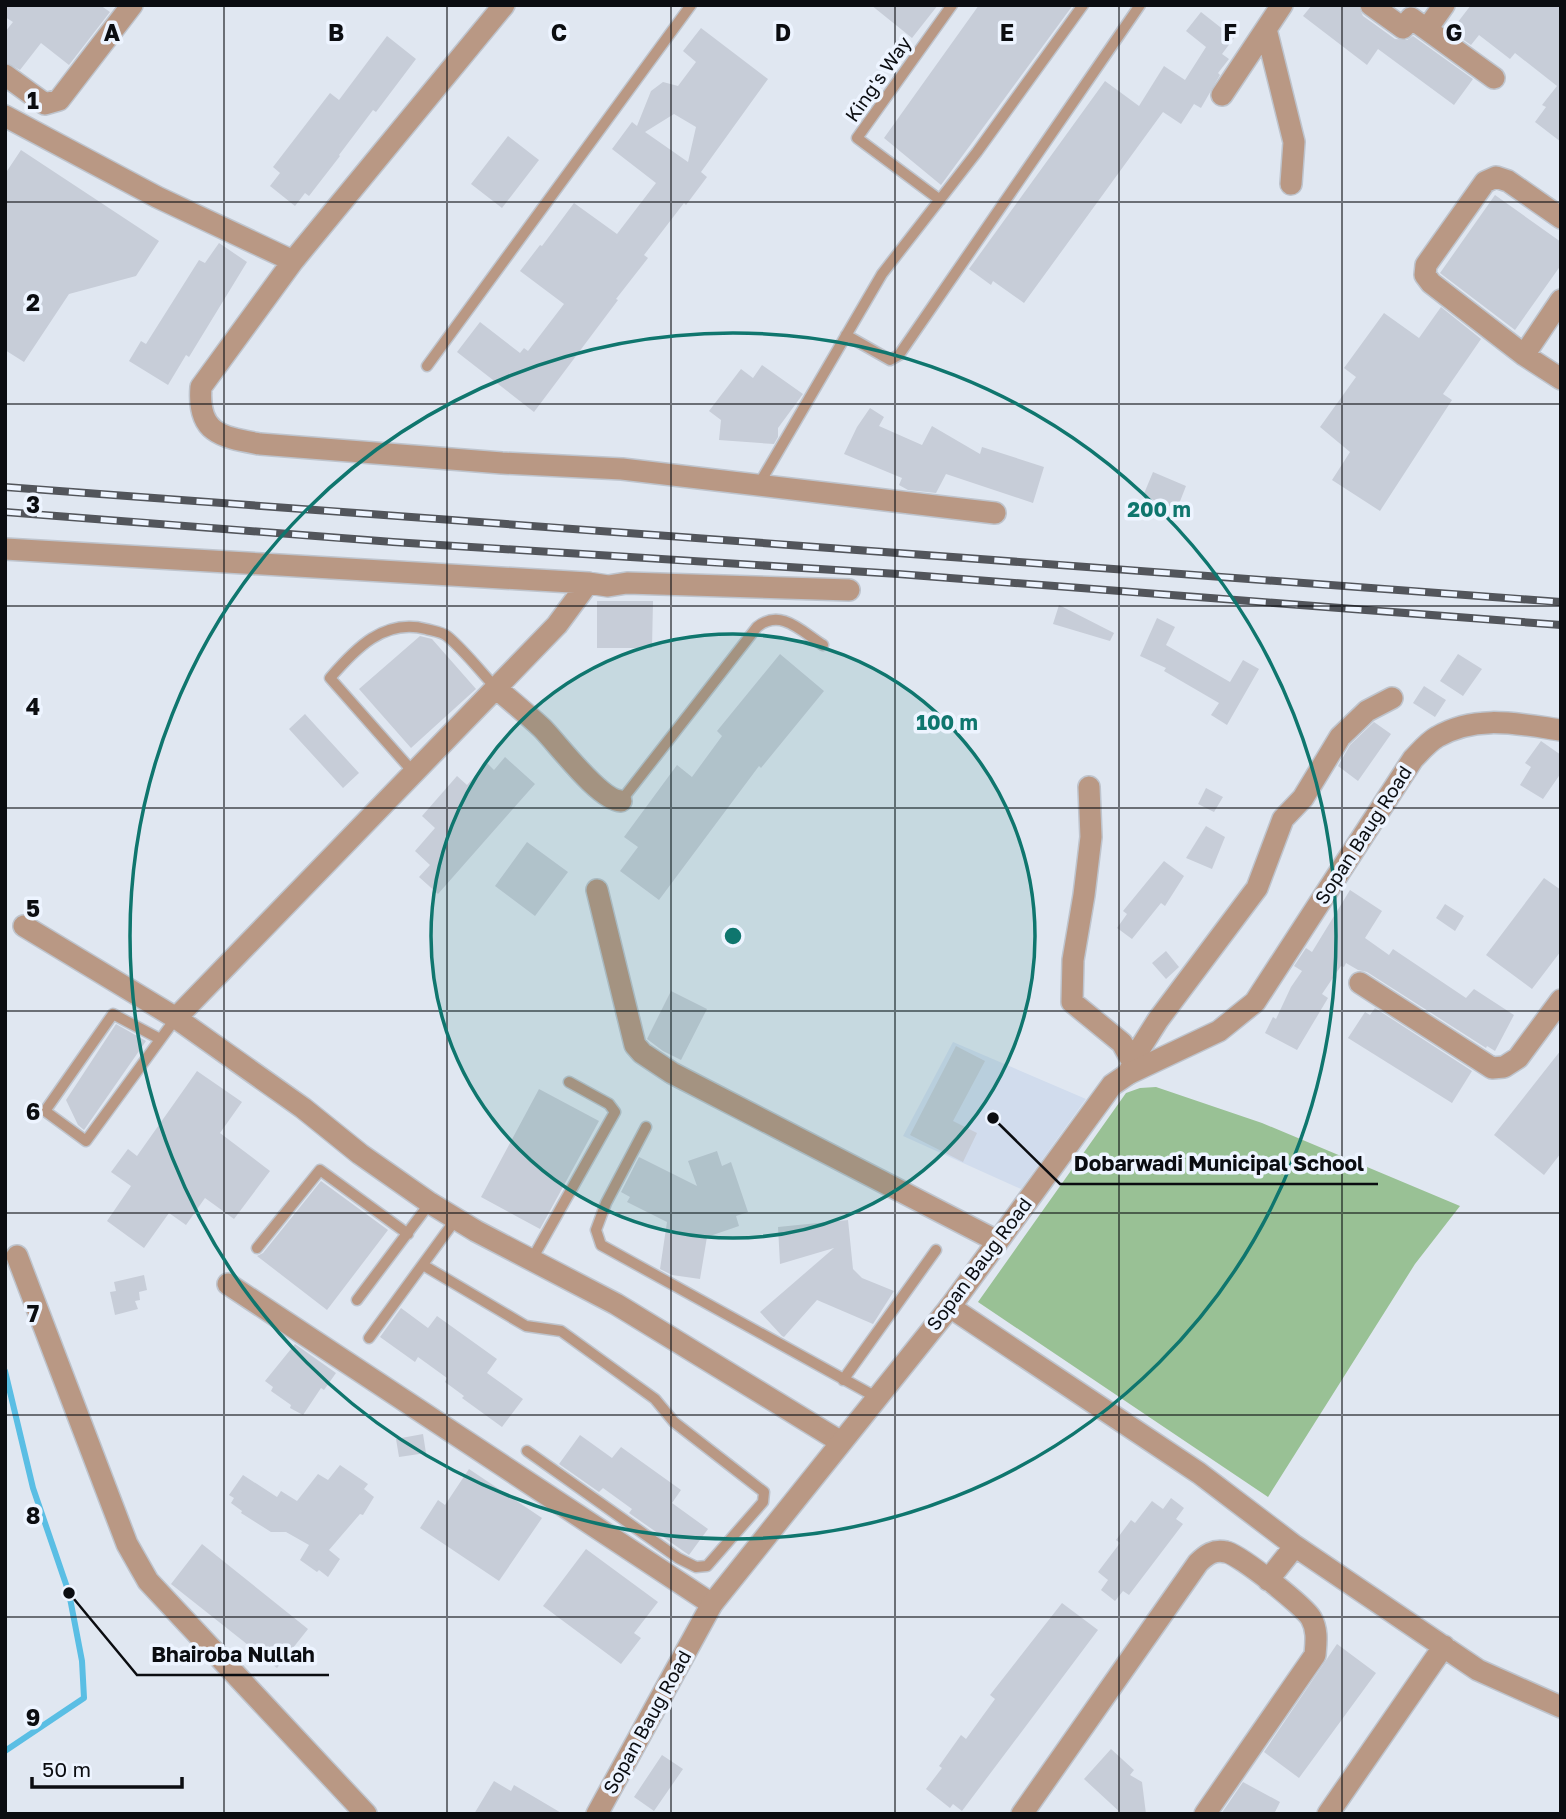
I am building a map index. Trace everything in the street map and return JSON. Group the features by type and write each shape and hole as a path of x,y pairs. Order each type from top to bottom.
{"street":[{"path":"5,75 45,104 59,100 132,5"},
{"path":"503,5 293,261 201,387 199,408 209,428 226,437 260,444 488,462 622,469 995,513"},
{"path":"1222,94 1282,5"},
{"path":"1371,5 1403,28 1411,18 1494,78"},
{"path":"1427,29 1444,5"},
{"path":"1266,29 1294,142 1291,184"},
{"path":"5,116 158,197 293,261"},
{"path":"1561,218 1508,181 1496,177 1485,183 1426,265 1426,275 1432,283 1524,355 1561,379"},
{"path":"1524,355 1561,300"},
{"path":"5,549 608,586 627,583 849,590"},
{"path":"176,1018 557,625 588,583"},
{"path":"496,688 542,728 590,780 612,799 621,801"},
{"path":"1130,1069 1158,1020 1256,888 1283,819 1303,798 1340,737 1367,711 1392,698"},
{"name":"Sopan Baug Road","path":"597,1814 712,1604 950,1307 1112,1086 1130,1069 1219,1031 1255,1002 1413,759 1436,737 1469,723 1503,722 1561,730"},
{"path":"1090,787 1091,837 1073,960 1072,1002 1122,1044 1130,1069"},
{"path":"597,890 635,1045 642,1053 672,1073 996,1241"},
{"path":"24,926 176,1018 430,1203 531,1261 616,1304 841,1442"},
{"path":"1360,983 1492,1068 1504,1067 1518,1058 1561,1000"},
{"path":"17,1256 127,1544 148,1581 366,1814"},
{"path":"228,1284 712,1604"},
{"path":"950,1307 1199,1473 1295,1546 1478,1670 1561,1707"},
{"path":"1268,1580 1295,1546"},
{"path":"1022,1814 1198,1563 1208,1553 1225,1551 1240,1558 1311,1617 1317,1634 1315,1655 1205,1814"},
{"path":"1328,1814 1444,1646"}],"lane":[{"path":"427,366 691,5"},
{"name":"King's Way","path":"940,200 857,138 951,5"},
{"path":"758,486 882,274 977,152 1083,5"},
{"path":"846,335 890,360 899,355 1140,5"},
{"path":"621,801 757,627 768,619 781,619 823,645"},
{"path":"414,773 330,678 348,657 369,638 394,628 419,627 445,634 496,688"},
{"path":"160,1040 113,1014 45,1111 86,1141 160,1040 176,1018"},
{"path":"531,1261 615,1112 609,1104 569,1082"},
{"path":"646,1127 606,1203 596,1230 601,1245 876,1397"},
{"path":"257,1248 320,1170 408,1234"},
{"path":"357,1300 430,1203"},
{"path":"369,1338 456,1219"},
{"path":"842,1380 936,1250"},
{"path":"423,1265 526,1326 561,1331 655,1399 674,1422 764,1492 763,1502 707,1566 696,1567 678,1558 527,1451"}],"shaded area":[{"path":"953,1042 1086,1099 1021,1189 903,1136"}],"green space":[{"path":"1156,1087 1262,1123 1460,1206 1415,1264 1268,1497 978,1302 1126,1093 1140,1088"}],"building":[{"path":"5,5 100,5 110,12 69,65 41,43 20,70 5,62 5,32 13,22 5,17"},
{"path":"871,5 938,5 912,38"},
{"path":"979,5 1073,5 941,185 884,138"},
{"path":"1312,5 1358,5 1363,16 1395,39 1407,40 1413,36 1473,79 1454,105 1378,49 1367,65 1303,16"},
{"path":"1471,5 1561,5 1561,142 1535,122 1546,107 1542,105 1557,86 1515,53 1510,59 1479,35 1471,45 1451,31"},
{"path":"1201,12 1234,38 1222,54 1229,59 1218,73 1220,75 1201,108 1194,104 1181,124 1163,112 1024,303 993,281 991,285 969,269 1105,81 1139,106 1164,66 1185,80 1206,47 1186,31"},
{"path":"701,28 768,79 701,172 707,177 644,255 648,258 534,412 457,352 480,322 520,353 524,348 528,351 564,304 520,271 574,203 617,234 656,183 612,149 632,122 637,126 651,91 663,82 678,86 696,62 683,51","holes":["674,114 696,127 688,162 645,132"]},
{"path":"387,36 416,59 376,112 373,110 309,196 305,193 295,206 270,186 280,173 273,167 330,93 339,100"},
{"path":"508,136 539,160 502,208 471,184"},
{"path":"21,150 159,241 136,276 69,294 24,362 5,350 5,174"},
{"path":"1495,195 1561,242 1561,265 1515,330 1440,273"},
{"path":"219,243 247,262 189,357 186,355 168,385 129,361 141,341 146,344 199,260 205,263"},
{"path":"1441,307 1481,339 1443,394 1452,400 1380,511 1332,480 1350,452 1320,427 1356,377 1344,368 1384,313 1419,338"},
{"path":"762,365 803,394 778,428 778,437 774,444 719,440 721,420 709,411 741,369 753,378"},
{"path":"870,408 884,417 879,426 922,445 932,426 980,454 982,447 1044,467 1033,503 946,474 936,493 908,490 899,485 902,478 844,454"},
{"path":"1153,472 1186,486 1177,509 1143,496"},
{"path":"597,601 653,601 652,648 597,648"},
{"path":"1059,605 1114,633 1110,641 1053,624"},
{"path":"1157,618 1175,627 1166,645 1230,682 1243,660 1259,669 1227,725 1211,715 1219,703 1164,671 1166,668 1140,656"},
{"path":"420,636 432,639 476,689 411,748 359,689"},
{"path":"780,654 824,691 761,768 759,766 659,900 620,871 638,847 624,837 677,765 692,777 722,736 717,731"},
{"path":"1458,654 1482,669 1463,696 1440,681"},
{"path":"1424,686 1446,700 1435,717 1413,703"},
{"path":"305,714 359,773 343,788 289,729"},
{"path":"1374,722 1391,734 1358,781 1338,766 1350,745"},
{"path":"1541,741 1561,755 1561,773 1543,799 1520,785 1531,767 1525,763"},
{"path":"505,757 535,784 438,894 419,877 430,865 415,851 435,828 422,816 457,776 467,785 487,763 494,770"},
{"path":"1206,788 1223,797 1214,812 1198,804"},
{"path":"1206,826 1225,837 1212,869 1186,858"},
{"path":"527,842 568,872 535,916 495,886"},
{"path":"1164,861 1184,876 1165,906 1161,903 1132,939 1117,928 1127,914 1123,911"},
{"path":"1544,878 1561,890 1561,951 1532,989 1486,955"},
{"path":"1350,890 1382,911 1365,938 1389,955 1393,949 1466,998 1474,989 1514,1015 1495,1051 1487,1046 1486,1048 1367,972 1346,963 1344,967 1341,966 1322,994 1328,998 1297,1050 1265,1033 1273,1017 1276,1019 1302,971 1294,966 1306,948 1312,952"},
{"path":"1445,904 1464,916 1455,931 1436,918"},
{"path":"1166,951 1179,967 1166,979 1152,963"},
{"path":"671,991 707,1009 681,1060 647,1039"},
{"path":"1375,1008 1472,1071 1452,1103 1348,1038 1365,1012 1370,1015"},
{"path":"116,1024 146,1041 84,1130 78,1125 66,1100"},
{"path":"956,1046 985,1061 953,1121 977,1133 963,1162 910,1135"},
{"path":"1561,1050 1561,1153 1544,1175 1494,1135"},
{"path":"197,1071 242,1102 220,1133 270,1171 234,1219 205,1198 186,1225 169,1213 144,1248 107,1221 131,1186 111,1172 128,1149 137,1156"},
{"path":"539,1089 599,1121 540,1229 481,1197"},
{"path":"717,1151 722,1166 731,1162 748,1212 736,1216 739,1226 707,1237 700,1279 672,1275 660,1269 667,1222 627,1202 630,1197 621,1192 639,1157 697,1186 688,1161"},
{"path":"321,1181 388,1230 327,1310 257,1256 263,1253"},
{"path":"848,1220 853,1269 862,1278 894,1291 873,1324 817,1300 784,1337 782,1336 760,1312 834,1248 780,1264 778,1227"},
{"path":"144,1275 147,1290 139,1292 140,1300 135,1301 138,1309 115,1315 110,1292 116,1291 114,1282"},
{"path":"401,1308 428,1328 437,1316 497,1359 487,1373 523,1399 502,1427 462,1398 464,1396 445,1382 447,1378 418,1357 415,1362 380,1337"},
{"path":"295,1344 336,1373 324,1390 321,1388 303,1415 290,1408 291,1405 271,1391 273,1387 265,1381"},
{"path":"423,1434 426,1453 399,1457 396,1439"},
{"path":"580,1435 612,1458 621,1447 681,1490 672,1503 708,1529 689,1555 629,1513 632,1509 603,1488 599,1492 559,1464"},
{"path":"340,1465 368,1484 364,1489 374,1497 363,1515 360,1514 329,1550 340,1559 328,1577 300,1560 309,1545 286,1532 271,1532 241,1513 242,1511 231,1503 234,1498 229,1495 243,1475 277,1497 281,1491 297,1501 318,1474 328,1480"},
{"path":"469,1469 542,1518 499,1581 420,1528 438,1500 445,1505"},
{"path":"1171,1498 1184,1508 1176,1519 1183,1524 1129,1595 1123,1591 1115,1601 1101,1590 1108,1580 1098,1572 1120,1543 1116,1540 1131,1520 1135,1523 1152,1501 1163,1509"},
{"path":"202,1544 308,1629 277,1668 171,1584"},
{"path":"586,1549 658,1602 634,1633 641,1638 621,1664 543,1606"},
{"path":"1062,1603 1098,1630 962,1811 953,1804 950,1808 926,1789 961,1735 966,1739 995,1699 990,1695"},
{"path":"1337,1644 1376,1673 1299,1778 1264,1752"},
{"path":"1111,1749 1134,1770 1130,1775 1142,1782 1146,1814 1122,1814 1084,1779"},
{"path":"662,1755 683,1769 654,1811 634,1797"},
{"path":"494,1781 511,1791 514,1785 563,1814 474,1814"},
{"path":"1243,1782 1280,1802 1274,1814 1221,1814"}],"waterway":[{"path":"5,1371 33,1488 69,1593 82,1661 84,1698 5,1751"}],"railway":[{"path":"5,487 1561,602"},
{"path":"5,512 393,542 898,574 1561,625"}],"place":[{"name":"Dobarwadi Municipal School","path":"993,1118"},
{"name":"Bhairoba Nullah","path":"69,1593"}]}
